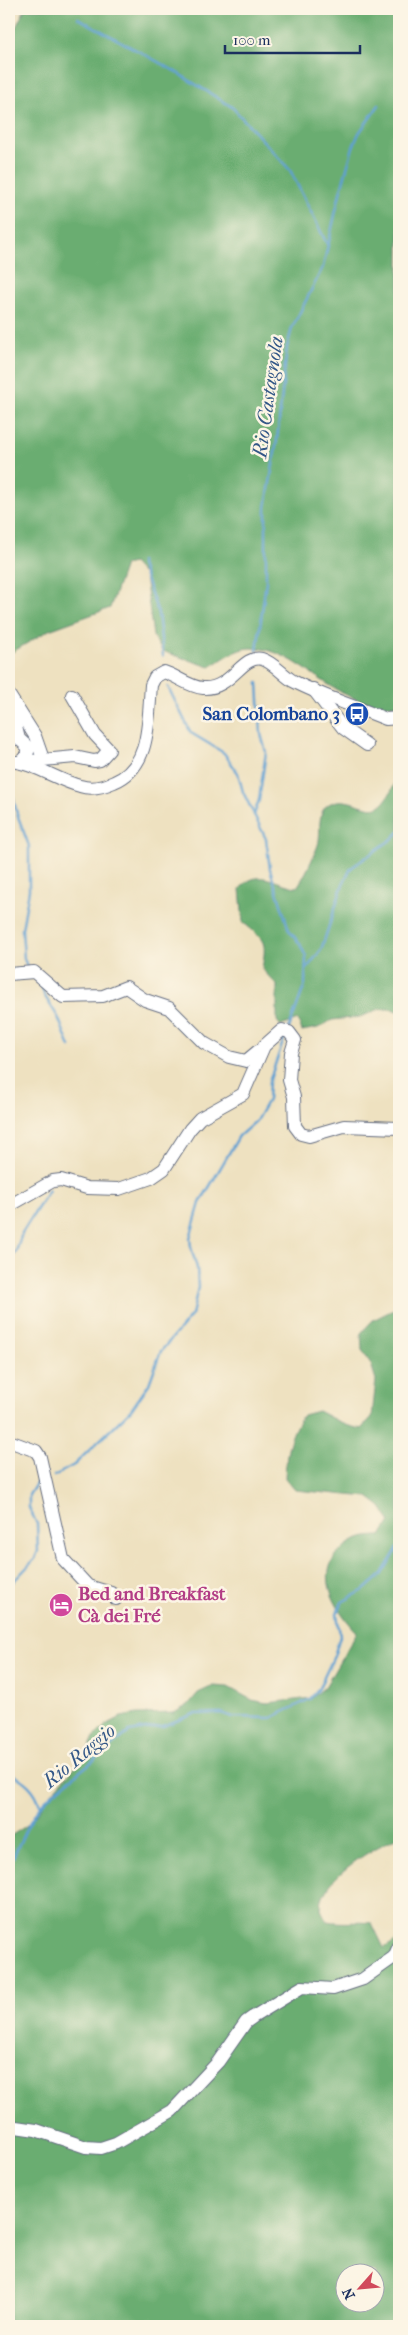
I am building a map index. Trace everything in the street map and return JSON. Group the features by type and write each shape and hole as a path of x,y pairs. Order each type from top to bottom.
{"street":[{"path":"23,762 81,787 100,788 122,779 136,766 143,749 151,686 155,677 164,672 190,685 202,688 218,687 226,682 243,665 252,660 262,659 294,681 386,719 399,718"},
{"path":"313,689 342,728 367,745"},
{"path":"9,695 35,736 42,756 23,762"},
{"path":"23,762 75,757 94,761 100,760 109,750 95,735 72,695"},
{"path":"9,714 14,719 19,739 29,748 23,762"},
{"path":"9,974 34,972 63,997 103,996 126,986 145,1000 169,1008 204,1044 242,1062 248,1060 282,1030 289,1032 295,1040 291,1052 289,1080 294,1097 295,1126 301,1134 309,1136 344,1126 399,1128"},
{"path":"9,1206 53,1181 61,1180 86,1188 120,1189 151,1178 164,1169 190,1129 200,1118 244,1094 264,1046"},
{"path":"9,1441 36,1451 40,1457 63,1559 88,1586 111,1593 116,1599"},
{"path":"9,2126 36,2130 86,2147 101,2148 116,2144 172,2111 218,2062 246,2022 253,2017 302,1987 333,1989 363,1979 394,1957 399,1946"}],"green space":[{"path":"25,9 399,9 399,705 377,705 356,699 269,650 251,648 240,650 210,667 162,651 153,636 145,576 133,563 125,565 110,608 49,630 9,654 9,36 12,35"},
{"path":"399,774 399,1012 392,1009 380,1009 360,1017 332,1020 318,1028 302,1031 298,1020 281,1026 277,1021 277,985 262,969 263,942 243,922 240,889 247,882 260,878 297,887 309,867 318,845 321,816 326,806 338,801 345,801 365,807 377,807 387,798"},
{"path":"399,1307 399,1837 364,1855 339,1874 323,1896 321,1907 322,1913 328,1921 372,1923 384,1948 399,1939 399,2326 9,2326 9,1837 26,1826 37,1814 45,1801 87,1753 94,1737 106,1725 121,1717 137,1714 174,1713 188,1705 198,1693 213,1686 228,1687 252,1700 267,1703 312,1698 325,1687 357,1632 342,1614 331,1593 329,1571 332,1561 340,1551 354,1541 381,1536 390,1521 381,1507 368,1497 295,1490 285,1478 286,1461 291,1437 303,1415 318,1411 345,1425 361,1429 372,1417 376,1380 371,1364 362,1350 361,1333 373,1320"}],"waterway":[{"path":"78,18 171,69 232,107 290,170 328,246"},
{"name":"Rio Castagnola","path":"257,651 266,581 266,507 277,440 287,347 292,328 323,267 353,147 359,133 379,105"},
{"path":"140,562 158,613 163,656"},
{"name":"Rio Castagnola","path":"254,815 259,800 266,752 261,734 258,683"},
{"path":"168,687 191,733 224,753 238,773 243,792 266,839 270,869 289,930 300,944 306,957 305,984 289,1028"},
{"path":"13,796 17,814 29,846 29,890 22,929 24,959 27,966"},
{"path":"307,968 321,950 343,884 351,868 399,832"},
{"path":"42,987 44,995 58,1017 70,1047"},
{"path":"54,1476 74,1465 131,1410 149,1384 161,1351 192,1315 198,1287 197,1268 190,1238 200,1203 239,1136 256,1121 268,1100 269,1082 285,1036"},
{"path":"9,1262 16,1252 22,1233 49,1190"},
{"path":"9,1586 35,1559 38,1551 37,1524 29,1508 29,1495 39,1479"},
{"name":"Rio Raggio","path":"9,1866 27,1827 40,1806 53,1793 129,1732 163,1726 194,1714 221,1713 233,1717 271,1718 310,1699 318,1690 334,1656 340,1636 337,1613 342,1602 364,1590 382,1574 399,1546"},
{"path":"9,1772 29,1786 36,1795 40,1806"}],"place":[{"name":"San Colombano 3","path":"357,714"},
{"name":"Bed and Breakfast Cà dei Fré","path":"61,1605"}]}
